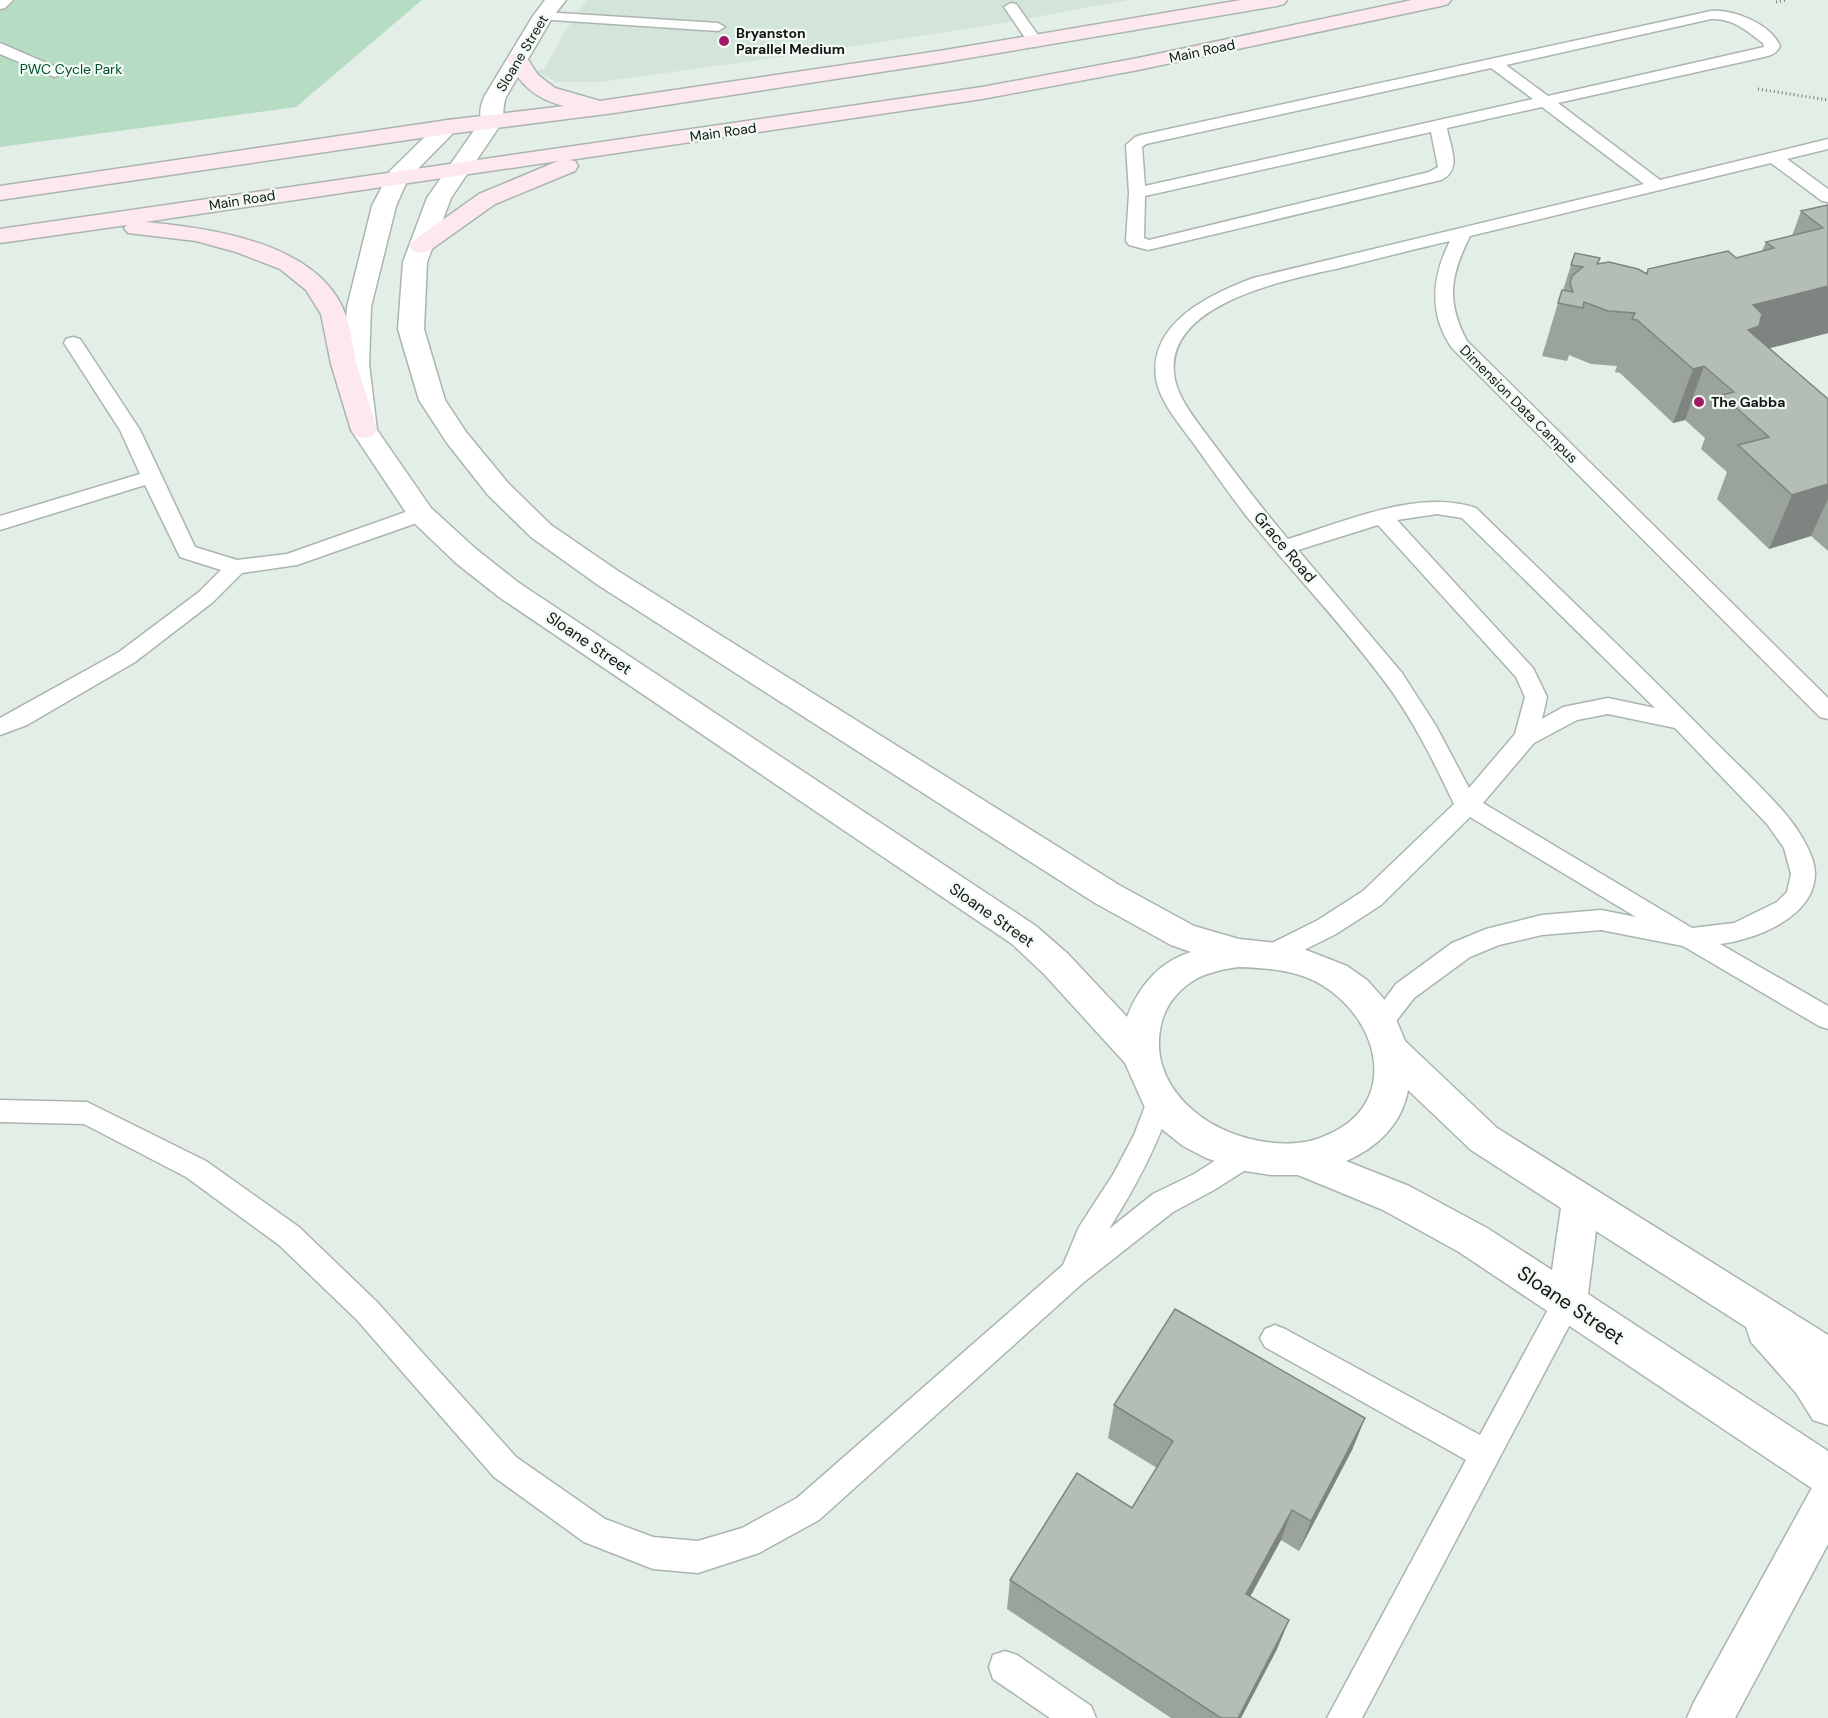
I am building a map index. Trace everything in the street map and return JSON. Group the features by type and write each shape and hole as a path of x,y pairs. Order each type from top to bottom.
{"main road":[{"path":"0,193 448,127 491,114 614,106 1035,42 1277,0"},
{"name":"Main Road","path":"0,236 398,176 628,146 1036,84 1442,0"},
{"path":"518,59 525,75 544,91 577,102 614,106"},
{"path":"421,246 487,199 544,174 628,146"},
{"path":"60,228 150,228 197,234 244,247 289,264 315,285 333,314 344,364 364,430"}],"street":[{"name":"Sloane Street","path":"550,8 518,59 462,167 439,198 415,262 411,328 432,399 456,437 498,489 541,531 608,578 1107,894 1183,936 1306,962 1337,977 1362,998 1386,1037"},
{"name":"Sloane Street","path":"448,127 398,176 384,206 359,307 356,364 364,430 421,514 509,590 1024,935 1056,964 1141,1056"},
{"path":"1256,953 1205,960 1175,975 1154,998 1142,1025 1141,1056 1159,1101 1182,1125 1212,1143 1245,1156 1282,1161 1335,1150 1364,1133 1383,1108 1393,1081 1386,1037"},
{"path":"1386,1037 1484,1139 1828,1357"},
{"name":"Sloane Street","path":"1300,1159 1434,1217 1473,1240 1828,1475"},
{"path":"1566,1302 1581,1199"},
{"path":"1740,1300 1810,1380 1828,1406"},
{"path":"1710,1718 1828,1501"}],"lane":[{"path":"1011,7 1035,42"},
{"path":"550,8 718,27"},
{"path":"1137,194 1438,125 1764,52 1770,50 1772,46 1770,40 1734,16 1721,13 1141,140 1134,145 1137,194 1135,241 1148,245 1435,176 1444,172 1446,167 1438,125"},
{"path":"0,48 55,72"},
{"path":"1493,62 1655,184"},
{"path":"1464,231 1828,144"},
{"path":"1772,156 1828,197"},
{"name":"Grace Road","path":"1464,231 1259,282 1224,294 1203,306 1185,322 1172,340 1166,358 1165,380 1186,420 1255,512 1383,662 1410,699 1467,806"},
{"name":"Dimension Data Campus","path":"1464,231 1450,257 1444,277 1442,301 1447,323 1459,344 1828,711"},
{"path":"72,343 130,430 187,552 236,567 290,560 421,514"},
{"path":"0,523 151,477"},
{"path":"1285,547 1382,517 1440,506 1469,513 1682,722 1775,818 1795,846 1803,874 1798,895 1786,909 1738,932 1689,938 1601,920 1542,926 1495,936 1461,950 1404,992 1386,1037"},
{"path":"1382,517 1526,673 1536,697 1526,737"},
{"path":"0,727 19,719 127,657 206,597 236,567"},
{"path":"1256,953 1328,927 1372,898 1467,806 1526,737 1570,713 1608,706 1682,722"},
{"path":"1467,806 1828,1019"},
{"path":"1074,1273 1089,1236 1124,1181 1147,1136 1159,1101"},
{"path":"0,1111 87,1113 196,1169 289,1236 367,1311 505,1467 595,1531 653,1553 698,1557 748,1542 808,1509 1074,1273 1163,1203 1204,1182 1245,1156"},
{"path":"1344,1718 1566,1302"},
{"path":"1275,1338 1485,1454"},
{"path":"1005,1667 1079,1718"}],"shaded area":[{"name":"Bryanston Parallel Medium","path":"587,0 1128,0 998,24 600,82 558,82 533,71 544,69 566,30"}],"green space":[{"name":"PWC Cycle Park","path":"0,0 422,0 296,107 0,147"}],"building":[{"path":"1828,205 1828,286 1753,305 1762,314 1759,326 1748,330 1828,399 1828,484 1792,495 1738,445 1769,437 1722,395 1734,392 1704,366 1693,369 1637,320 1632,319 1635,313 1608,311 1584,302 1583,308 1558,303 1562,290 1573,292 1570,283 1572,276 1583,267 1571,265 1575,253 1600,258 1597,264 1609,262 1638,269 1647,274 1648,269 1728,251 1736,258 1774,248 1766,242 1823,228 1801,211"},
{"path":"1175,1309 1365,1418 1311,1521 1292,1510 1246,1594 1289,1620 1238,1718 1221,1718 1010,1580 1077,1473 1132,1508 1173,1441 1114,1405"}],"place":[{"name":"Bryanston Parallel Medium","path":"724,41"},
{"name":"The Gabba","path":"1699,402"}]}
